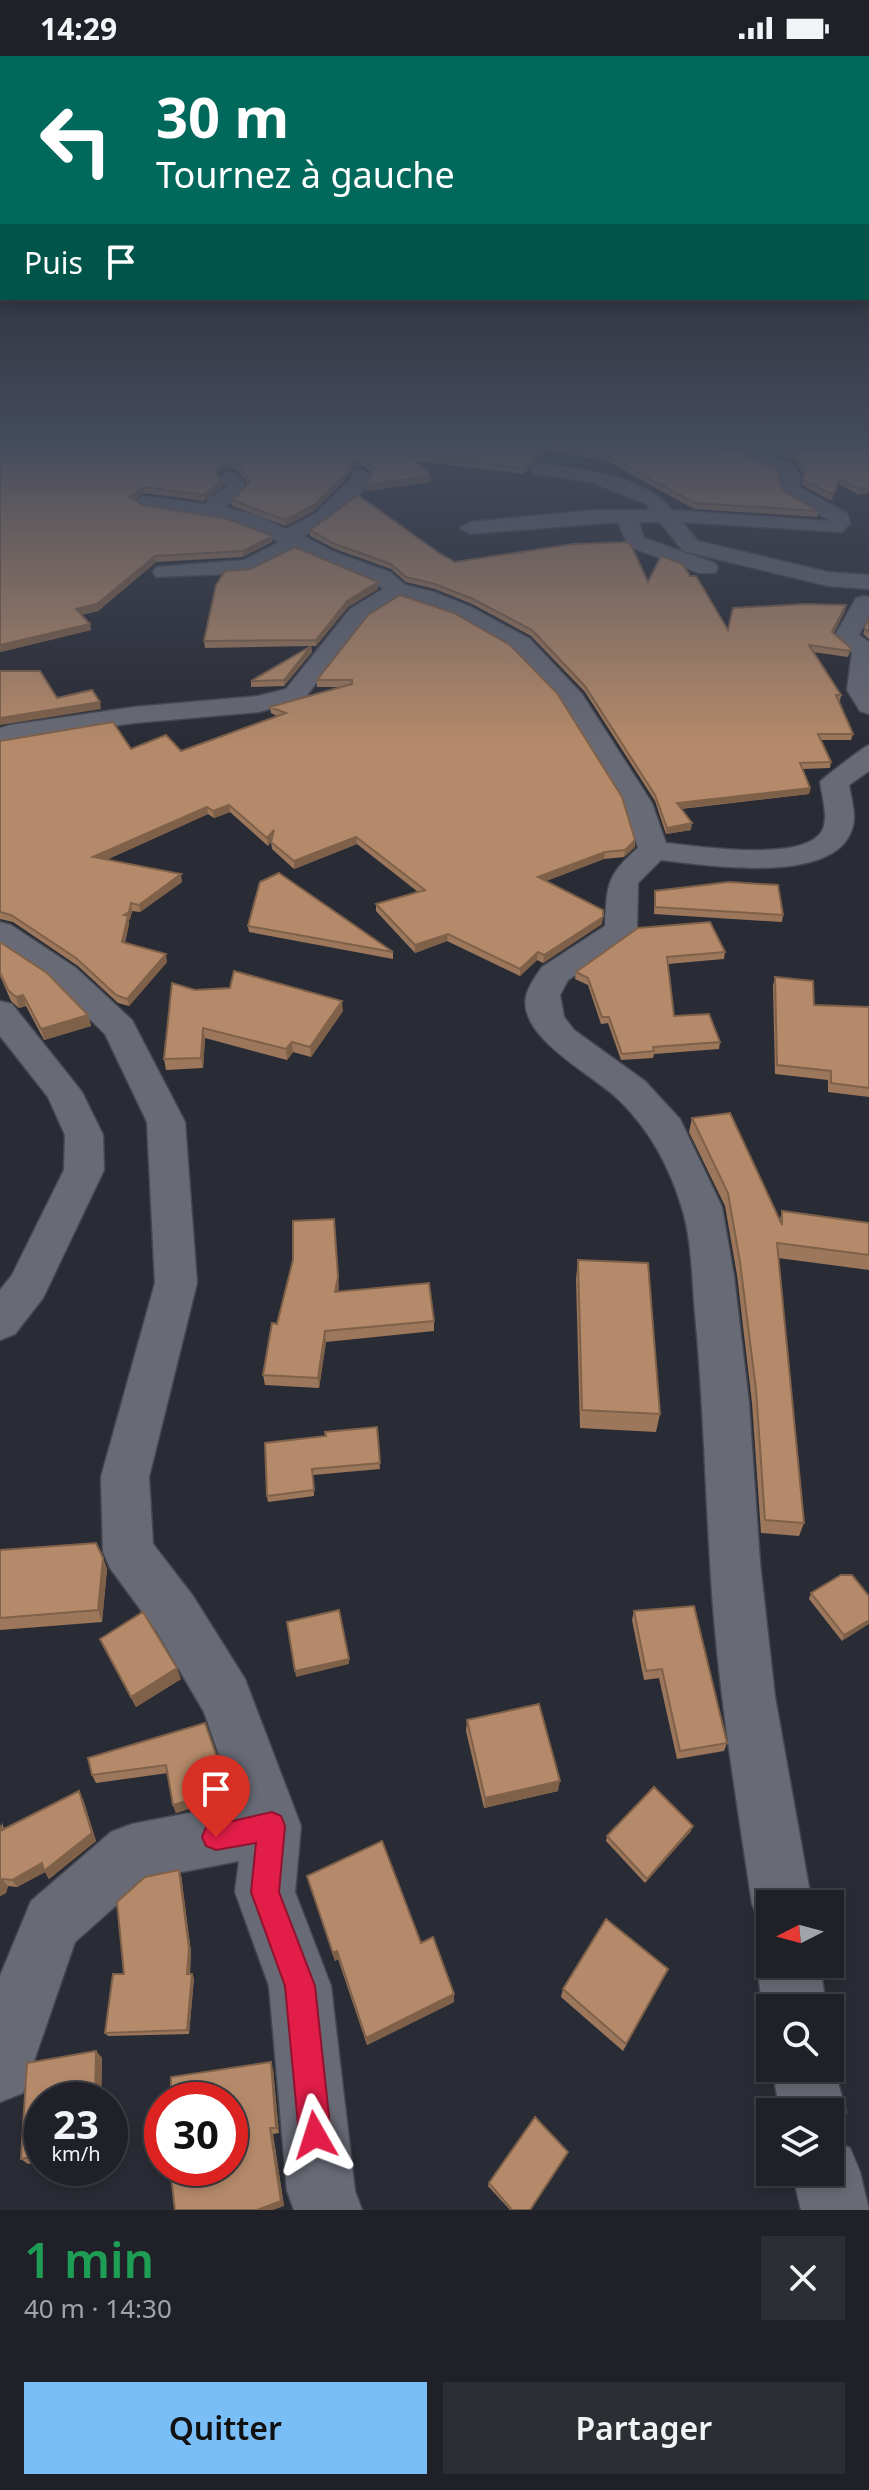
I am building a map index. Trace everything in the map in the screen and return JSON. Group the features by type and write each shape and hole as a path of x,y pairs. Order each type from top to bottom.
{"street":[{"path":"164,572 250,566 283,545"},
{"path":"305,545 326,557 382,577 397,590 426,597 463,612 521,644 569,694 638,803 654,850"},
{"path":"645,545 778,579 828,579 867,597 846,637 864,650 860,690 869,706"},
{"path":"690,545 778,579"},
{"path":"778,579 814,545"},
{"path":"0,738 10,733 134,715 259,704 295,694 358,614 397,590"},
{"path":"780,1890 748,1697 735,1563 726,1403 713,1276 702,1207 667,1128 632,1090 562,1038 547,1020 543,995 554,974 621,930 624,910 621,889 624,879 654,850 786,860 815,851 835,836 838,828 834,782 855,771 869,753"},
{"path":"0,932 64,975 120,1028 166,1122 176,1283 125,1477 128,1552 175,1614 226,1698 272,1826 265,1892 300,1986 321,2191 328,2210"},
{"path":"0,1012 64,1092 84,1135 84,1170 28,1286 0,1322"},
{"path":"0,2070 14,2020 52,1922 132,1853 272,1826"},
{"path":"829,2186 835,2210"}],"building":[{"path":"0,545 256,545 243,551 155,556 97,604 76,609 90,624 0,645"},
{"path":"336,545 427,545 455,562 570,545 630,545 648,582 661,556 683,564 690,576 696,576 728,630 733,608 846,605 832,632 850,647 850,651 809,645 841,695 836,695 853,734 818,734 831,762 800,763 810,788 677,803 692,823 667,828 655,795 585,686 532,630 473,599 406,577 391,564"},
{"path":"295,547 378,582 347,601 316,640 204,641 216,585 225,571 251,569"},
{"path":"400,595 454,613 510,645 557,693 622,797 635,840 625,850 605,852 538,877 603,910 603,917 544,955 538,952 520,969 448,934 415,945 376,904 425,890 356,837 294,861 271,842 274,830 267,838 229,805 213,811 207,807 93,857 181,874 139,905 131,903 129,912 124,915 128,916 122,942 166,954 127,999 116,995 76,958 11,915 0,912 0,741 113,722 131,749 166,735 181,751 286,713 270,707 352,684 352,680 317,680 368,615"},
{"path":"311,646 284,680 251,681"},
{"path":"0,671 40,671 57,698 92,690 100,702 0,718"},
{"path":"279,873 393,952 248,926 260,882"},
{"path":"729,882 778,885 783,915 655,907 655,891"},
{"path":"710,922 725,952 667,957 674,1016 709,1014 720,1042 653,1047 654,1051 622,1054 609,1017 602,1017 588,978 576,972 638,928"},
{"path":"0,942 47,973 88,1015 41,1029 23,995 16,997 8,990 0,973"},
{"path":"234,971 342,1001 310,1047 292,1042 286,1049 203,1028 201,1058 164,1059 172,983 195,990 230,988"},
{"path":"775,977 813,981 814,1005 869,1007 869,1088 831,1083 831,1071 777,1065"},
{"path":"730,1113 782,1225 782,1211 869,1223 869,1255 777,1243 804,1523 765,1520 756,1389 728,1193 692,1118"},
{"path":"334,1219 338,1277 335,1292 429,1283 434,1321 325,1331 318,1378 263,1375 272,1323 277,1324 293,1260 293,1221"},
{"path":"578,1260 648,1263 660,1414 582,1410"},
{"path":"377,1427 380,1463 312,1469 314,1490 267,1496 265,1443 326,1436 325,1432"},
{"path":"96,1543 103,1558 98,1610 0,1618 0,1550"},
{"path":"841,1575 852,1575 869,1596 869,1620 844,1635 811,1593"},
{"path":"694,1606 727,1743 680,1751 662,1669 646,1671 634,1611"},
{"path":"339,1610 349,1659 295,1671 287,1622"},
{"path":"143,1612 177,1668 131,1697 100,1639"},
{"path":"539,1704 560,1781 485,1798 467,1720"},
{"path":"205,1723 228,1789 173,1805 166,1765 92,1775 88,1758"},
{"path":"654,1787 693,1826 647,1879 607,1836"},
{"path":"79,1791 92,1833 44,1871 42,1863 12,1880 2,1879 0,1886 0,1825 2,1830"},
{"path":"382,1841 421,1943 433,1937 454,1994 366,2038 337,1951 333,1953 307,1876"},
{"path":"179,1870 189,1948 187,1974 192,1974 187,2030 105,2033 113,1974 124,1974 117,1902 145,1877"},
{"path":"606,1919 668,1969 626,2044 563,1989"},
{"path":"96,2051 95,2082 26,2082 27,2063"},
{"path":"271,2062 276,2128 270,2128 281,2201 257,2210 175,2210 172,2186 248,2186 248,2082 171,2082 171,2077"},
{"path":"24,2111 24,2158 21,2159"},
{"path":"535,2117 568,2152 530,2210 512,2210 489,2183"}],"route":[{"path":"216,1837 272,1826 265,1892 300,1986 315,2135"}]}
